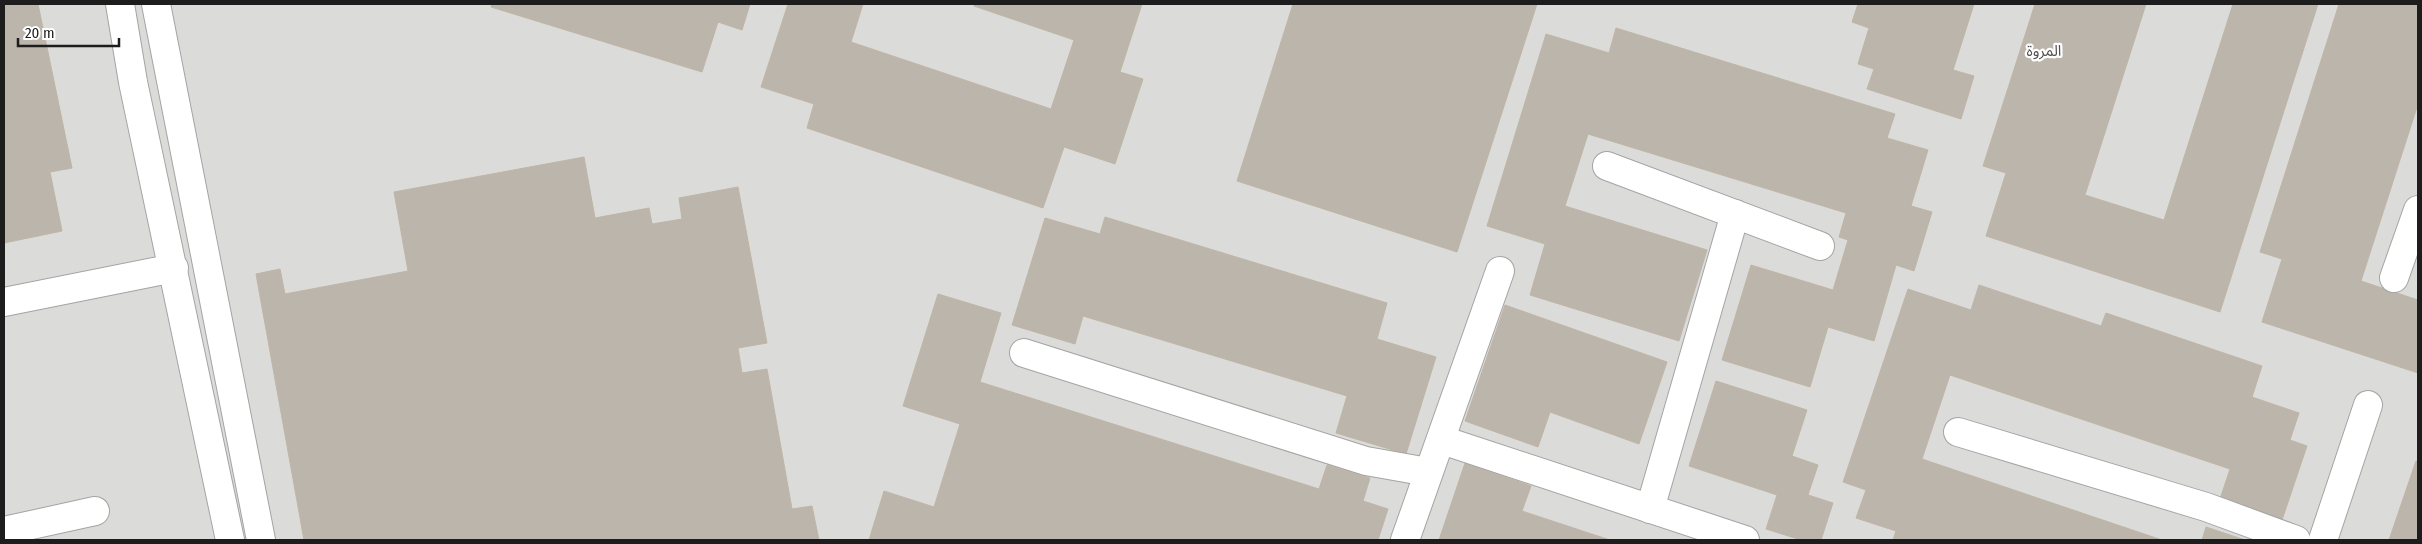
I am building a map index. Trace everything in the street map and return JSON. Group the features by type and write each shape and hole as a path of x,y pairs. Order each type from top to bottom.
{"street":[{"path":"120,4 133,82 174,268 230,540"},
{"path":"156,4 261,540"},
{"path":"1607,166 1820,246"},
{"path":"2394,278 2418,210"},
{"path":"1650,509 1735,214"},
{"path":"4,302 174,268"},
{"path":"1405,540 1428,472 1442,440 1500,271"},
{"path":"1024,353 1366,461 1428,472"},
{"path":"2323,540 2368,405"},
{"path":"1958,432 2206,507 2296,540"},
{"path":"1442,440 1745,540"},
{"path":"4,531 95,511"}],"shaded area":[{"path":"4,4 2418,4 2418,540 4,540"}],"building":[{"path":"4,4 38,4 72,168 50,172 62,231 4,243"},
{"path":"492,4 750,4 742,30 718,22 702,72 491,7"},
{"path":"788,4 863,4 851,42 1051,109 1074,40 974,6 975,4 1142,4 1120,72 1143,79 1115,164 1064,147 1043,208 807,128 814,104 761,87"},
{"path":"1293,4 1537,4 1457,252 1237,181"},
{"path":"1858,4 1974,4 1953,70 1974,76 1961,119 1867,89 1874,69 1858,64 1869,28 1852,22"},
{"path":"2035,4 2146,4 2085,195 2164,220 2233,4 2318,4 2220,312 1986,236 2006,173 1983,166"},
{"path":"2339,4 2418,4 2418,104 2361,281 2418,300 2418,373 2262,322 2282,259 2260,252"},
{"path":"1616,28 1895,114 1887,138 1928,150 1911,206 1932,212 1914,271 1896,265 1874,341 1828,327 1810,387 1722,360 1751,265 1833,290 1848,240 1839,237 1846,213 1588,134 1565,206 1707,250 1679,341 1530,295 1545,244 1487,226 1546,34 1609,53"},
{"path":"584,157 595,218 649,208 652,224 682,219 679,198 738,187 767,343 738,348 742,373 767,369 792,509 812,506 819,540 304,540 256,274 280,269 285,294 408,271 394,192"},
{"path":"1105,217 1387,303 1377,339 1436,357 1406,454 1336,433 1347,396 1083,316 1075,344 1012,325 1045,218 1100,234"},
{"path":"1979,285 2101,326 2106,313 2262,366 2252,397 2299,413 2290,440 2307,446 2282,520 2220,499 2230,469 1950,375 1922,459 2162,540 1893,540 1896,531 1856,518 1866,490 1843,482 1908,289 1971,310"},
{"path":"938,294 1001,313 980,382 1319,489 1327,465 1370,478 1363,501 1388,509 1378,540 869,540 884,491 934,507 960,424 903,406"},
{"path":"1505,305 1667,362 1639,444 1550,412 1538,447 1465,421"},
{"path":"1716,381 1807,410 1792,456 1818,465 1808,495 1833,503 1821,540 1801,540 1766,529 1777,495 1689,466"},
{"path":"2416,461 2418,462 2418,540 2389,540"},
{"path":"1465,463 1531,486 1522,511 1610,540 1439,540"},
{"path":"2206,527 2245,540 2202,540"}],"district":[{"name":"المروة","path":"2044,51"}]}
